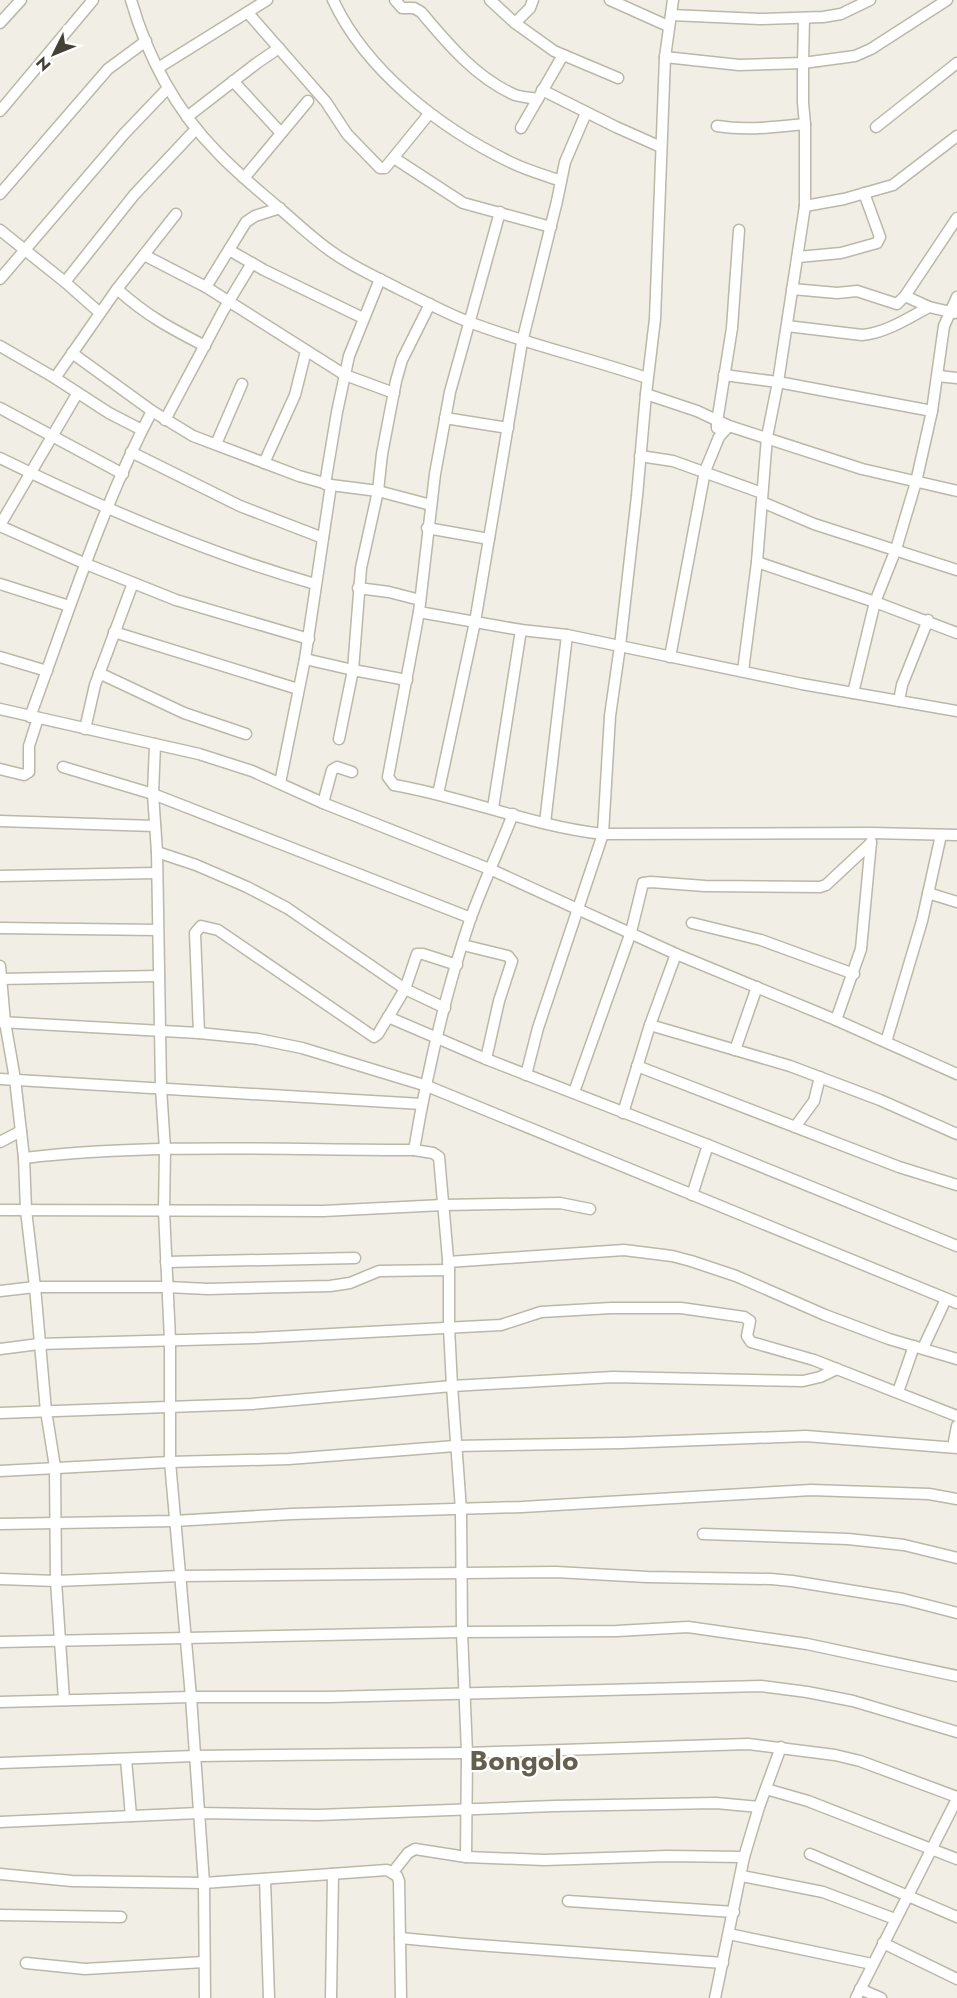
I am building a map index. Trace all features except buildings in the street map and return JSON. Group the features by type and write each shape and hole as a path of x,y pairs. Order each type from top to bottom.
{"street":[{"path":"1,20 21,0"},
{"path":"0,111 93,0"},
{"path":"131,0 146,41 168,88 196,129 244,178 334,253 380,279 469,322 522,342 612,366 647,378"},
{"path":"158,68 267,0"},
{"path":"333,0 343,22 366,53 429,114 494,154 561,181"},
{"path":"395,0 402,8 414,8 421,12 465,61 490,80 516,95 540,94 661,147"},
{"path":"490,0 515,23 562,55 618,78"},
{"path":"515,23 530,8 533,0"},
{"path":"610,0 668,26"},
{"path":"526,1075 538,1028 603,834 610,716 620,646 655,319 665,57 673,0"},
{"path":"671,15 760,19 804,18 841,14 870,0"},
{"path":"665,57 738,65 803,63 855,56 871,49 947,0"},
{"path":"248,13 326,102 347,134 378,167 385,168 429,114"},
{"path":"742,671 757,562 767,437 778,382 805,206 804,18"},
{"path":"0,194 108,69 146,41"},
{"path":"187,117 279,48"},
{"path":"521,128 562,55"},
{"path":"876,127 957,63"},
{"path":"234,81 281,133"},
{"path":"0,279 124,134 168,88"},
{"path":"244,178 308,101"},
{"path":"438,794 474,622 522,342 565,162 586,113"},
{"path":"717,126 759,129 806,124"},
{"path":"65,282 134,195 196,129"},
{"path":"805,206 893,185 957,136"},
{"path":"394,158 463,203 551,227"},
{"path":"798,257 841,253 877,243 880,237 864,193"},
{"path":"206,287 249,219 280,208"},
{"path":"500,212 445,418 427,528 419,612 388,779 394,785 493,808 569,830 603,834 871,838 957,835"},
{"path":"55,378 117,289 176,214"},
{"path":"792,289 837,293 857,291 895,304 905,296 957,218"},
{"path":"0,230 100,313"},
{"path":"719,437 717,422 732,328 739,230"},
{"path":"229,250 363,318"},
{"path":"144,255 206,287 345,375 394,393"},
{"path":"165,420 252,263"},
{"path":"280,783 309,639 337,412 349,356 380,279"},
{"path":"117,289 158,322 205,346"},
{"path":"905,296 929,307 954,312"},
{"path":"853,693 875,602 896,549 916,482 932,411 944,326 954,312 957,297"},
{"path":"339,739 353,670 358,588 378,491 382,454 394,393 402,360 430,304"},
{"path":"787,327 862,335 874,334 929,307"},
{"path":"0,346 109,413 142,430"},
{"path":"264,463 295,395 306,351"},
{"path":"72,352 152,411 193,436 299,476 328,484 378,491 431,505"},
{"path":"724,375 778,382 932,411"},
{"path":"938,376 957,378"},
{"path":"216,444 242,384"},
{"path":"77,394 0,526 176,600 309,639"},
{"path":"646,394 697,411 717,422 862,469 957,490"},
{"path":"0,408 123,474"},
{"path":"0,769 24,775 29,772 29,746 34,717 69,606 131,452 152,411"},
{"path":"445,418 508,428"},
{"path":"670,657 705,471 719,437 729,426"},
{"path":"131,452 240,506 323,538"},
{"path":"640,456 665,459 705,471 814,524 957,570"},
{"path":"0,458 108,509 220,554 315,584"},
{"path":"427,528 489,539"},
{"path":"757,562 928,620 957,633"},
{"path":"85,729 99,673 133,583"},
{"path":"0,584 69,606"},
{"path":"358,588 389,592 420,600"},
{"path":"419,612 521,630 567,635 853,693 957,711"},
{"path":"899,701 902,685 928,620"},
{"path":"493,808 521,630"},
{"path":"114,632 298,689"},
{"path":"545,823 567,635"},
{"path":"0,657 47,671"},
{"path":"305,659 407,680"},
{"path":"99,673 175,709 246,734"},
{"path":"0,709 226,761 323,803 492,870 676,954 956,1072"},
{"path":"155,744 153,794 157,852 160,1088 165,1149 164,1211 170,1340 170,1462 191,1696 204,1883 205,1998"},
{"path":"63,767 153,794 471,918"},
{"path":"323,803 334,768 352,772"},
{"path":"414,1150 422,1104 457,965 471,918 513,814"},
{"path":"0,821 155,826"},
{"path":"886,1042 922,921 941,835"},
{"path":"574,1092 630,932 644,883 820,887 826,885 871,838"},
{"path":"836,1020 854,974 864,932 871,838"},
{"path":"157,852 217,874 277,903 405,989 445,1008"},
{"path":"0,876 156,873"},
{"path":"928,893 957,902"},
{"path":"692,923 761,940 854,974"},
{"path":"199,1033 195,933 198,927 205,926 218,930 374,1036 378,1034 405,989 414,958 419,953 457,965"},
{"path":"0,928 157,930"},
{"path":"463,945 508,956 512,961 499,1001 486,1059"},
{"path":"622,1113 676,954"},
{"path":"0,966 2,1022 15,1079 24,1158 26,1210 39,1344 55,1467 58,1640 64,1701"},
{"path":"1,979 159,976"},
{"path":"735,1050 757,987"},
{"path":"388,1017 486,1059 708,1145 846,1203 957,1246"},
{"path":"2,1022 199,1033 258,1039 302,1048 427,1086 952,1301 919,1347 898,1392"},
{"path":"650,1025 820,1077 880,1100 957,1134"},
{"path":"637,1066 899,1167 957,1185"},
{"path":"795,1127 814,1101 820,1077"},
{"path":"0,1079 422,1104"},
{"path":"0,1142 21,1131"},
{"path":"692,1195 708,1145"},
{"path":"24,1158 81,1151 165,1149 414,1150 433,1153 439,1157 448,1266 448,1327 455,1446 462,1510 462,1632 467,1753 466,1857"},
{"path":"0,1210 323,1211 443,1205 560,1203 590,1209"},
{"path":"0,1291 35,1287 208,1289 342,1286 380,1271 616,1250 672,1256 736,1276 825,1315 890,1340 957,1359"},
{"path":"166,1262 355,1258"},
{"path":"0,1349 39,1344 256,1338 501,1325 540,1312 659,1307 705,1311 748,1319 751,1324 747,1338 751,1342 814,1360 957,1416"},
{"path":"0,1413 252,1404 452,1386 613,1377 803,1381 820,1377 837,1369"},
{"path":"0,1471 170,1462 289,1459 455,1446 806,1436 955,1448 957,1426"},
{"path":"0,1524 174,1521 292,1514 462,1510 811,1490 929,1494 957,1499"},
{"path":"703,1534 848,1539 904,1545 957,1558"},
{"path":"0,1580 56,1581 181,1576 556,1572 646,1577 771,1579 903,1599 957,1613"},
{"path":"0,1642 617,1631 688,1627 807,1644 957,1676"},
{"path":"0,1702 191,1696 328,1697 761,1686 853,1701 957,1732"},
{"path":"0,1763 195,1756 467,1753 748,1743 810,1750 860,1761 957,1798 858,1994 881,1998"},
{"path":"715,1998 742,1876 744,1857 781,1747"},
{"path":"126,1760 131,1816"},
{"path":"766,1789 808,1801 957,1859"},
{"path":"0,1822 199,1814 318,1815 716,1803 759,1807"},
{"path":"393,1872 408,1853 415,1849 466,1857 544,1860 667,1856 744,1857"},
{"path":"810,1854 957,1917"},
{"path":"0,1874 72,1881 204,1883 380,1869 393,1872 399,1881 401,1998"},
{"path":"331,1998 333,1874"},
{"path":"742,1876 823,1892 895,1919"},
{"path":"265,1879 269,1998"},
{"path":"568,1901 734,1912"},
{"path":"0,1915 121,1917"},
{"path":"729,1934 872,1964"},
{"path":"400,1938 723,1963"},
{"path":"884,1943 957,1979"},
{"path":"26,1963 85,1969 204,1962"}],"district":[{"name":"Bongolo","path":"524,1760"}]}
